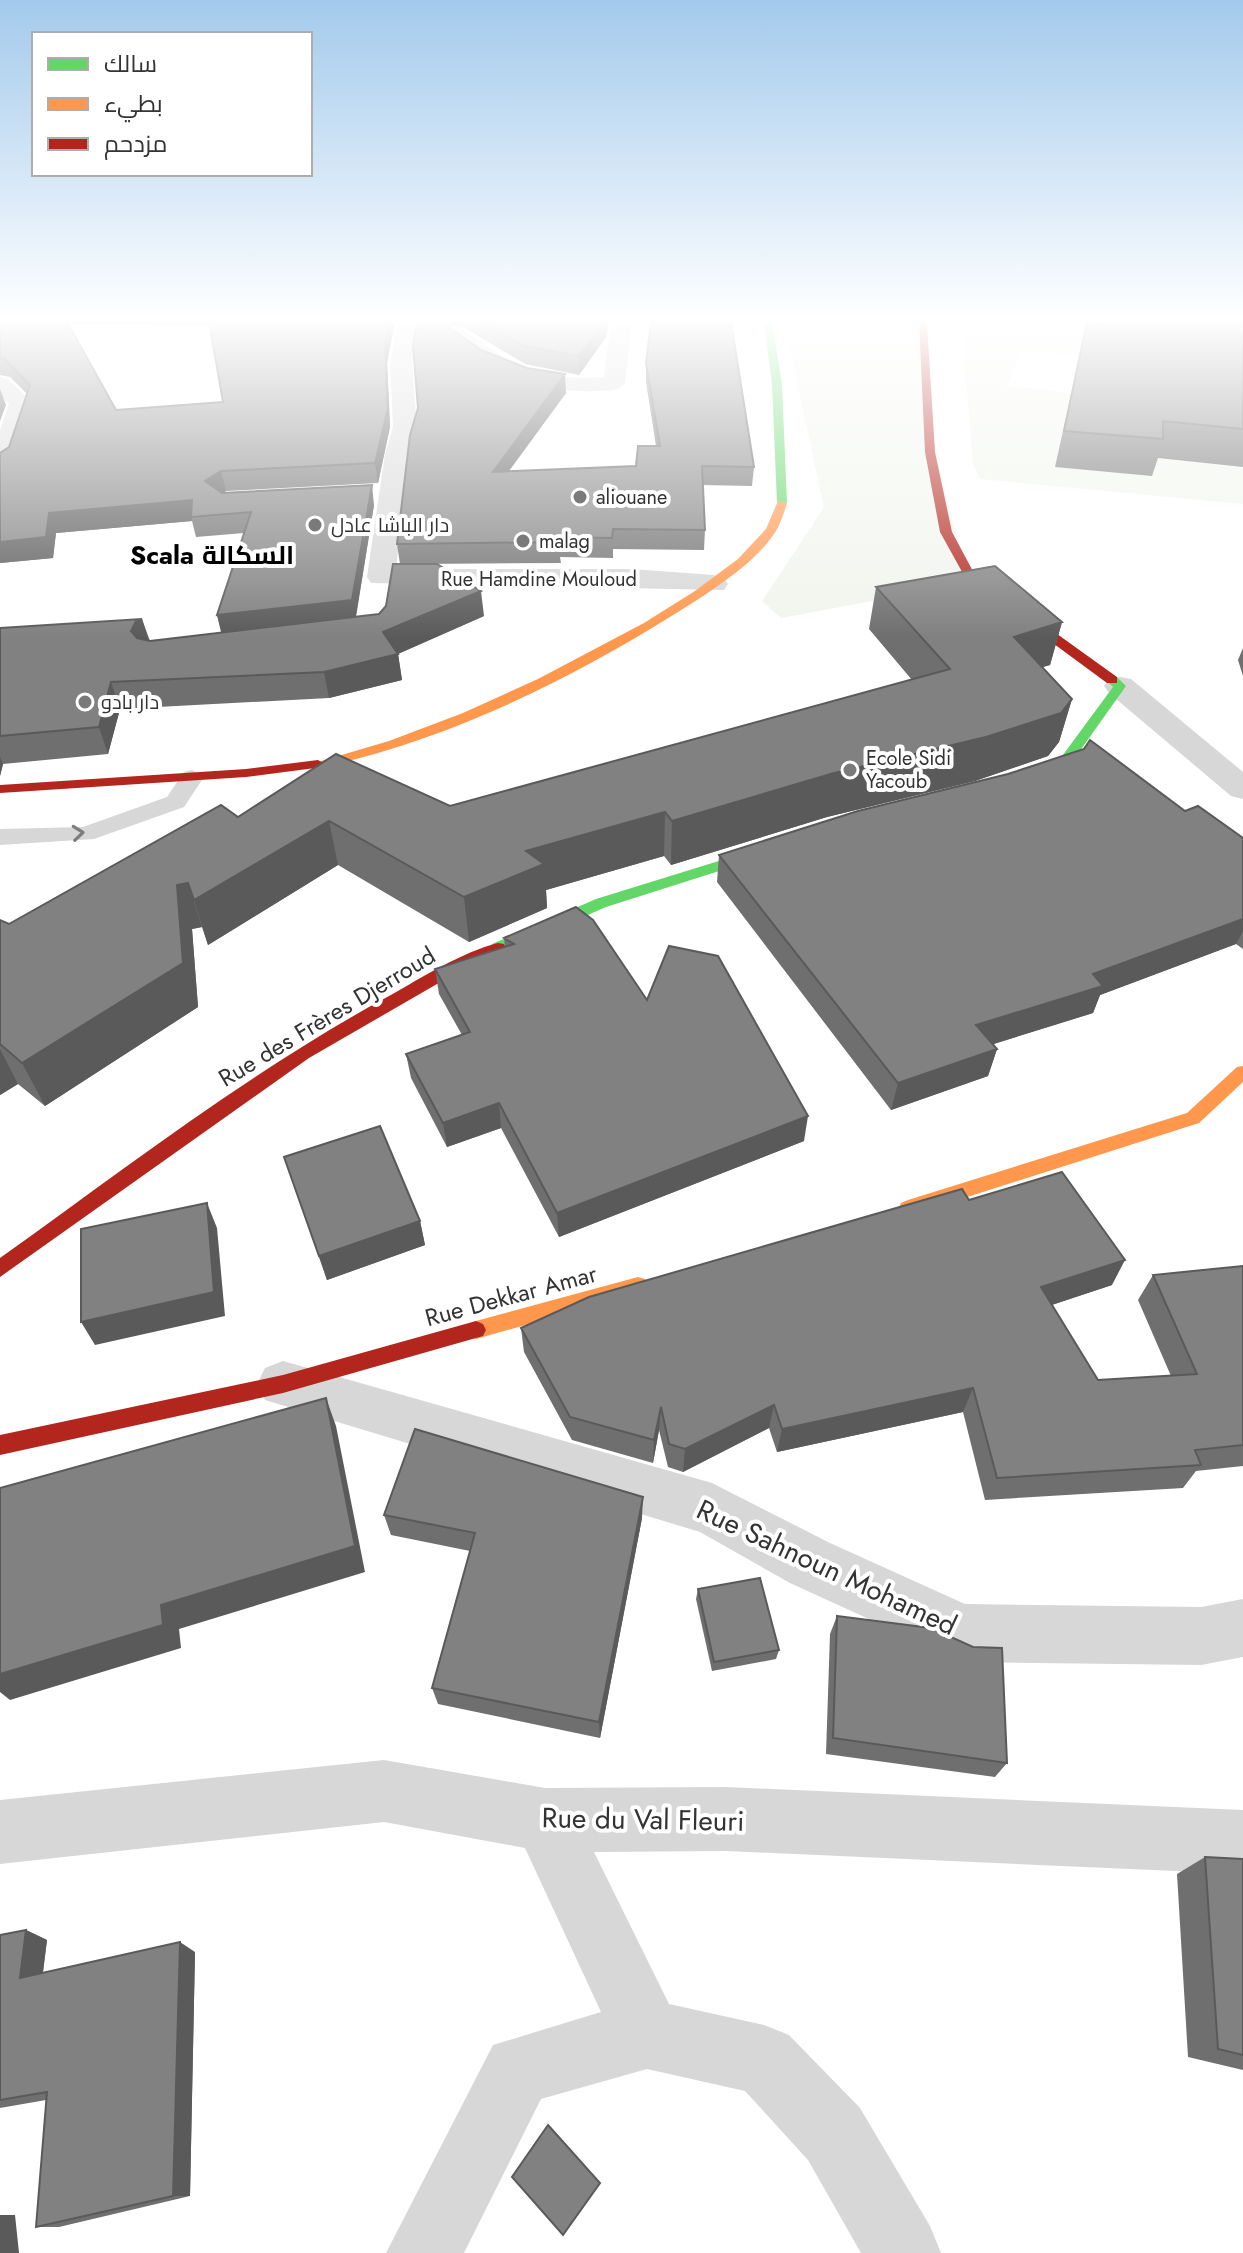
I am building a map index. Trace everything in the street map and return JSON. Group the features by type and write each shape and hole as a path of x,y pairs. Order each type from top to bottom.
{"street":[{"path":"0,466 13,427"},
{"name":"Rue Hamdine Mouloud","path":"405,427 397,454 379,590 631,578 714,584"},
{"path":"0,789 279,770 343,758 394,743 534,687 714,584 760,548 776,527 782,509 779,427"},
{"path":"929,427 930,452 946,532 970,577 1120,686 1243,789"},
{"path":"362,494 393,493"},
{"path":"1003,786 1062,766 1120,686"},
{"name":"Rue des Frères Djerroud","path":"0,1269 263,1080 424,980 601,903 796,842"},
{"path":"895,1212 1193,1118 1243,1072"},
{"name":"Rue Dekkar Amar","path":"0,1445 283,1384 651,1282"},
{"name":"Rue Sahnoun Mohamed","path":"283,1384 712,1509 810,1563 963,1633 1201,1636 1243,1628"},
{"name":"Rue du Val Fleuri","path":"0,1832 384,1791 545,1820 726,1819 1243,1842"},
{"path":"545,1820 647,2034"},
{"path":"424,2253 518,2070 647,2034 764,2060 834,2134 903,2253"}],"lane":[{"path":"0,837 85,834 176,802 192,777"}],"shaded area":[{"path":"807,427 929,427 969,583 781,618 762,601 824,507"},
{"path":"970,427 1114,427 1152,457 1243,467 1243,504 980,479 973,464"}],"building":[{"path":"16,427 383,427 375,463 221,471 205,481 222,493 372,485 352,600 217,615 251,512 191,517 192,500 49,513 46,537 0,542 0,453 9,447"},
{"path":"412,427 526,427 493,472 636,466 638,446 660,446 657,427 748,427 754,467 702,466 705,530 613,529 612,538 560,537 560,542 397,544"},
{"path":"1065,427 1163,427 1163,439 1064,431"},
{"path":"393,564 437,564 481,591 383,632 398,654 324,672 111,682 99,727 0,736 0,628 142,619 136,621 131,631 137,638 150,641 379,614 386,606"},
{"path":"995,566 1062,622 1014,637 1072,699 1061,713 986,737 834,773 672,821 665,812 526,851 544,864 464,897 329,821 194,900 188,883 177,885 183,963 22,1063 0,1044 0,920 9,924 221,805 238,817 336,754 450,806 950,669 876,587"},
{"path":"1090,740 1185,811 1198,806 1243,838 1243,919 1093,974 1103,986 976,1025 997,1049 898,1083 719,855 858,811 1008,774 1084,749"},
{"path":"576,907 593,920 647,1000 669,946 718,956 808,1116 557,1213 499,1103 443,1123 406,1054 470,1032 435,969 514,944 504,938"},
{"path":"380,1126 420,1221 319,1256 284,1157"},
{"path":"1062,1172 1125,1260 1041,1287 1098,1380 1197,1374 1153,1275 1243,1266 1243,1445 1195,1450 1201,1465 997,1478 973,1388 782,1429 774,1405 685,1449 669,1444 661,1407 654,1440 570,1417 521,1328 589,1297 962,1189 969,1200"},
{"path":"207,1203 214,1292 81,1322 81,1229"},
{"path":"326,1398 355,1546 161,1605 163,1625 0,1674 0,1488"},
{"path":"415,1429 643,1497 599,1722 432,1688 475,1533 384,1515"},
{"path":"760,1578 779,1650 714,1662 698,1589"},
{"path":"837,1616 931,1628 973,1647 1002,1648 1007,1763 833,1738"},
{"path":"1205,1857 1243,1859 1243,2055 1218,2049"},
{"path":"26,1930 20,1978 180,1942 173,2196 36,2227 47,2092 0,2100 0,1935"},
{"path":"548,2125 600,2183 563,2235 512,2177"}],"traffic: fast":[{"path":"779,427 782,503"},
{"path":"1021,780 1062,766 1120,686 1112,680"},
{"path":"498,948 601,903 774,849"}],"traffic: slow":[{"path":"318,764 394,744 468,716 543,682 648,625 742,561 771,530 782,503"},
{"path":"908,1208 1193,1118 1243,1072"},
{"path":"476,1330 638,1285"}],"traffic: jam":[{"path":"929,427 930,452 946,532 970,577 1112,680"},
{"path":"0,789 246,773 318,764"},
{"path":"0,1269 180,1138 303,1054 366,1015 498,948"},
{"path":"0,1445 283,1384 476,1330"}],"place":[{"name":"aliouane","path":"580,497"},
{"name":"دار الباشا عادل","path":"315,525"},
{"name":"malag","path":"523,541"},
{"name":"دار بادو","path":"85,702"},
{"name":"Ecole Sidi Yacoub","path":"850,770"}],"district":[{"name":"Scala السكالة","path":"212,555"}]}
